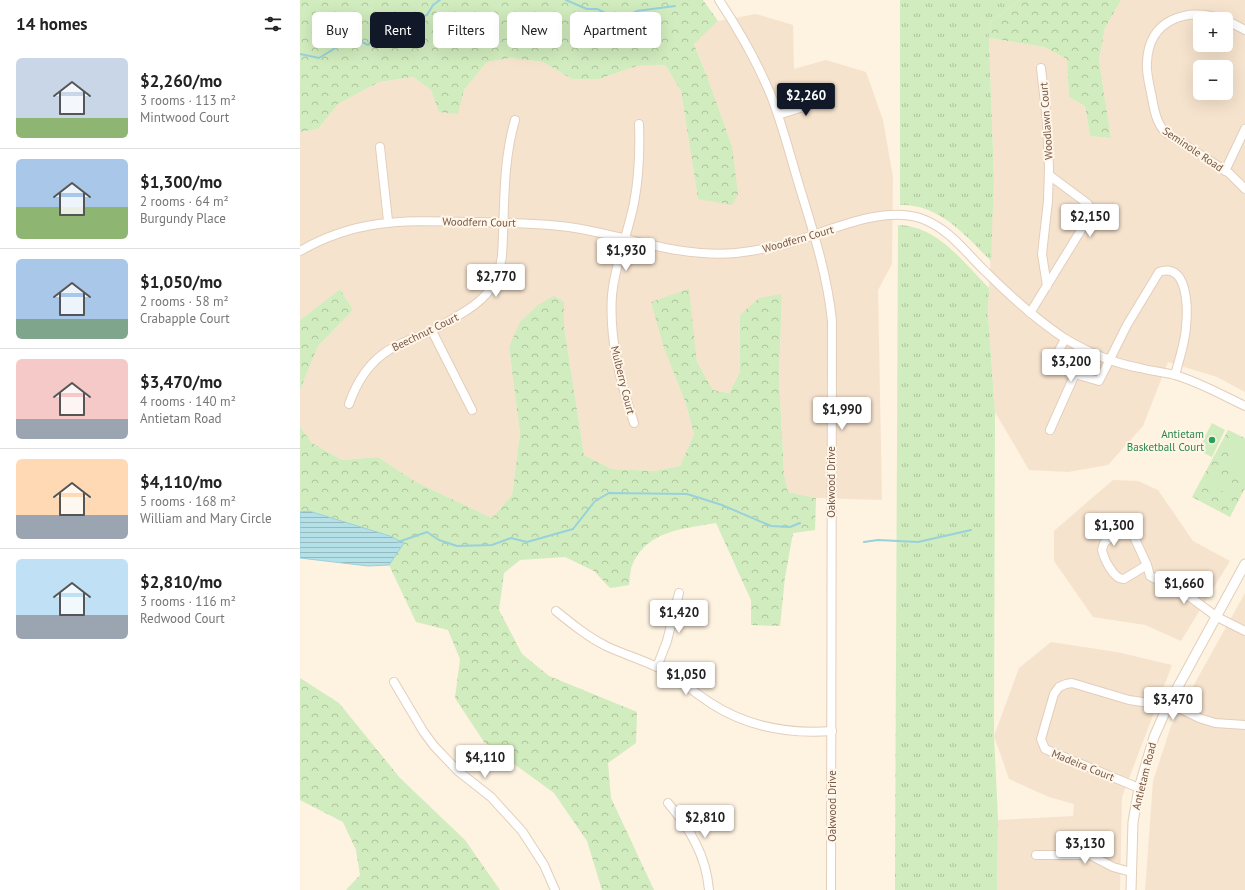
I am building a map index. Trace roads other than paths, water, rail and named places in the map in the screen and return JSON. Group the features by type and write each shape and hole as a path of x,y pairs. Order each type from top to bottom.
{"street":[{"name":"Oakwood Drive","path":"719,0 742,36 758,67 778,115 825,272 832,321 831,890"},
{"name":"Seminole Road","path":"1193,14 1173,19 1160,30 1154,38 1148,54 1147,63 1155,115 1160,126 1165,132 1226,171 1245,189"},
{"name":"Seminole Road","path":"1233,24 1245,30"},
{"name":"Woodlawn Court","path":"1041,68 1047,120 1049,175 1048,201 1042,254 1047,286"},
{"path":"778,115 828,99"},
{"name":"Beechnut Court","path":"349,404 357,384 383,354 406,341 432,331 475,306 491,289 500,270 504,223 505,168 515,120"},
{"name":"Mulberry Court","path":"634,423 618,369 612,337 614,284 634,204 637,181 639,124"},
{"path":"1226,171 1245,129"},
{"path":"380,147 388,221"},
{"name":"Woodlawn Court","path":"1030,313 1092,214 1088,204 1049,175"},
{"name":"Woodfern Court","path":"300,251 331,236 353,228 388,221 504,223 575,228 673,250 722,254 758,250 881,215 894,214 918,217 944,230 960,244 984,271 1030,313 1065,338 1109,360 1138,368 1175,375 1205,386 1245,406"},
{"path":"1065,338 1055,358 1075,374 1099,381 1126,325 1159,272 1171,270 1176,272 1181,280 1187,316 1186,328 1175,375"},
{"path":"432,331 472,410"},
{"path":"1050,430 1075,374"},
{"path":"1147,565 1124,579 1120,579 1116,576 1103,554 1102,545 1122,526 1128,526 1146,559 1150,576 1190,597 1216,617 1245,631"},
{"name":"Antietam Road","path":"1131,890 1134,822 1139,788 1154,737 1168,706 1245,564"},
{"path":"657,667 667,641 679,593"},
{"path":"556,611 605,646 657,667 695,690 712,704 740,719 796,732 832,731"},
{"path":"394,682 423,731 434,746 458,771 491,797 522,831 544,865 555,890"},
{"name":"Madeira Court","path":"1139,788 1045,749 1041,739 1054,694 1062,685 1072,683 1128,700 1177,707 1199,718 1215,723 1245,725"},
{"path":"668,803 695,840 705,865 709,890"},
{"path":"1036,855 1090,855 1113,867 1131,872"}],"water":[{"path":"309,511 390,536 404,543 389,565 368,566 300,558 300,512"}],"waterway":[{"path":"300,54 319,58 342,44 350,36 368,45 378,33 427,15 433,5 440,0"},
{"path":"566,0 587,9 597,9 616,18 625,17 637,11 675,6"},
{"path":"398,542 427,532 439,540 457,546 492,545 511,538 527,542 573,529 595,501 609,493 687,494 722,505 771,526 790,527 800,523"},
{"path":"864,542 878,540 918,542 971,530"}],"place":[{"name":"Antietam Basketball Court","path":"1212,440"}]}
